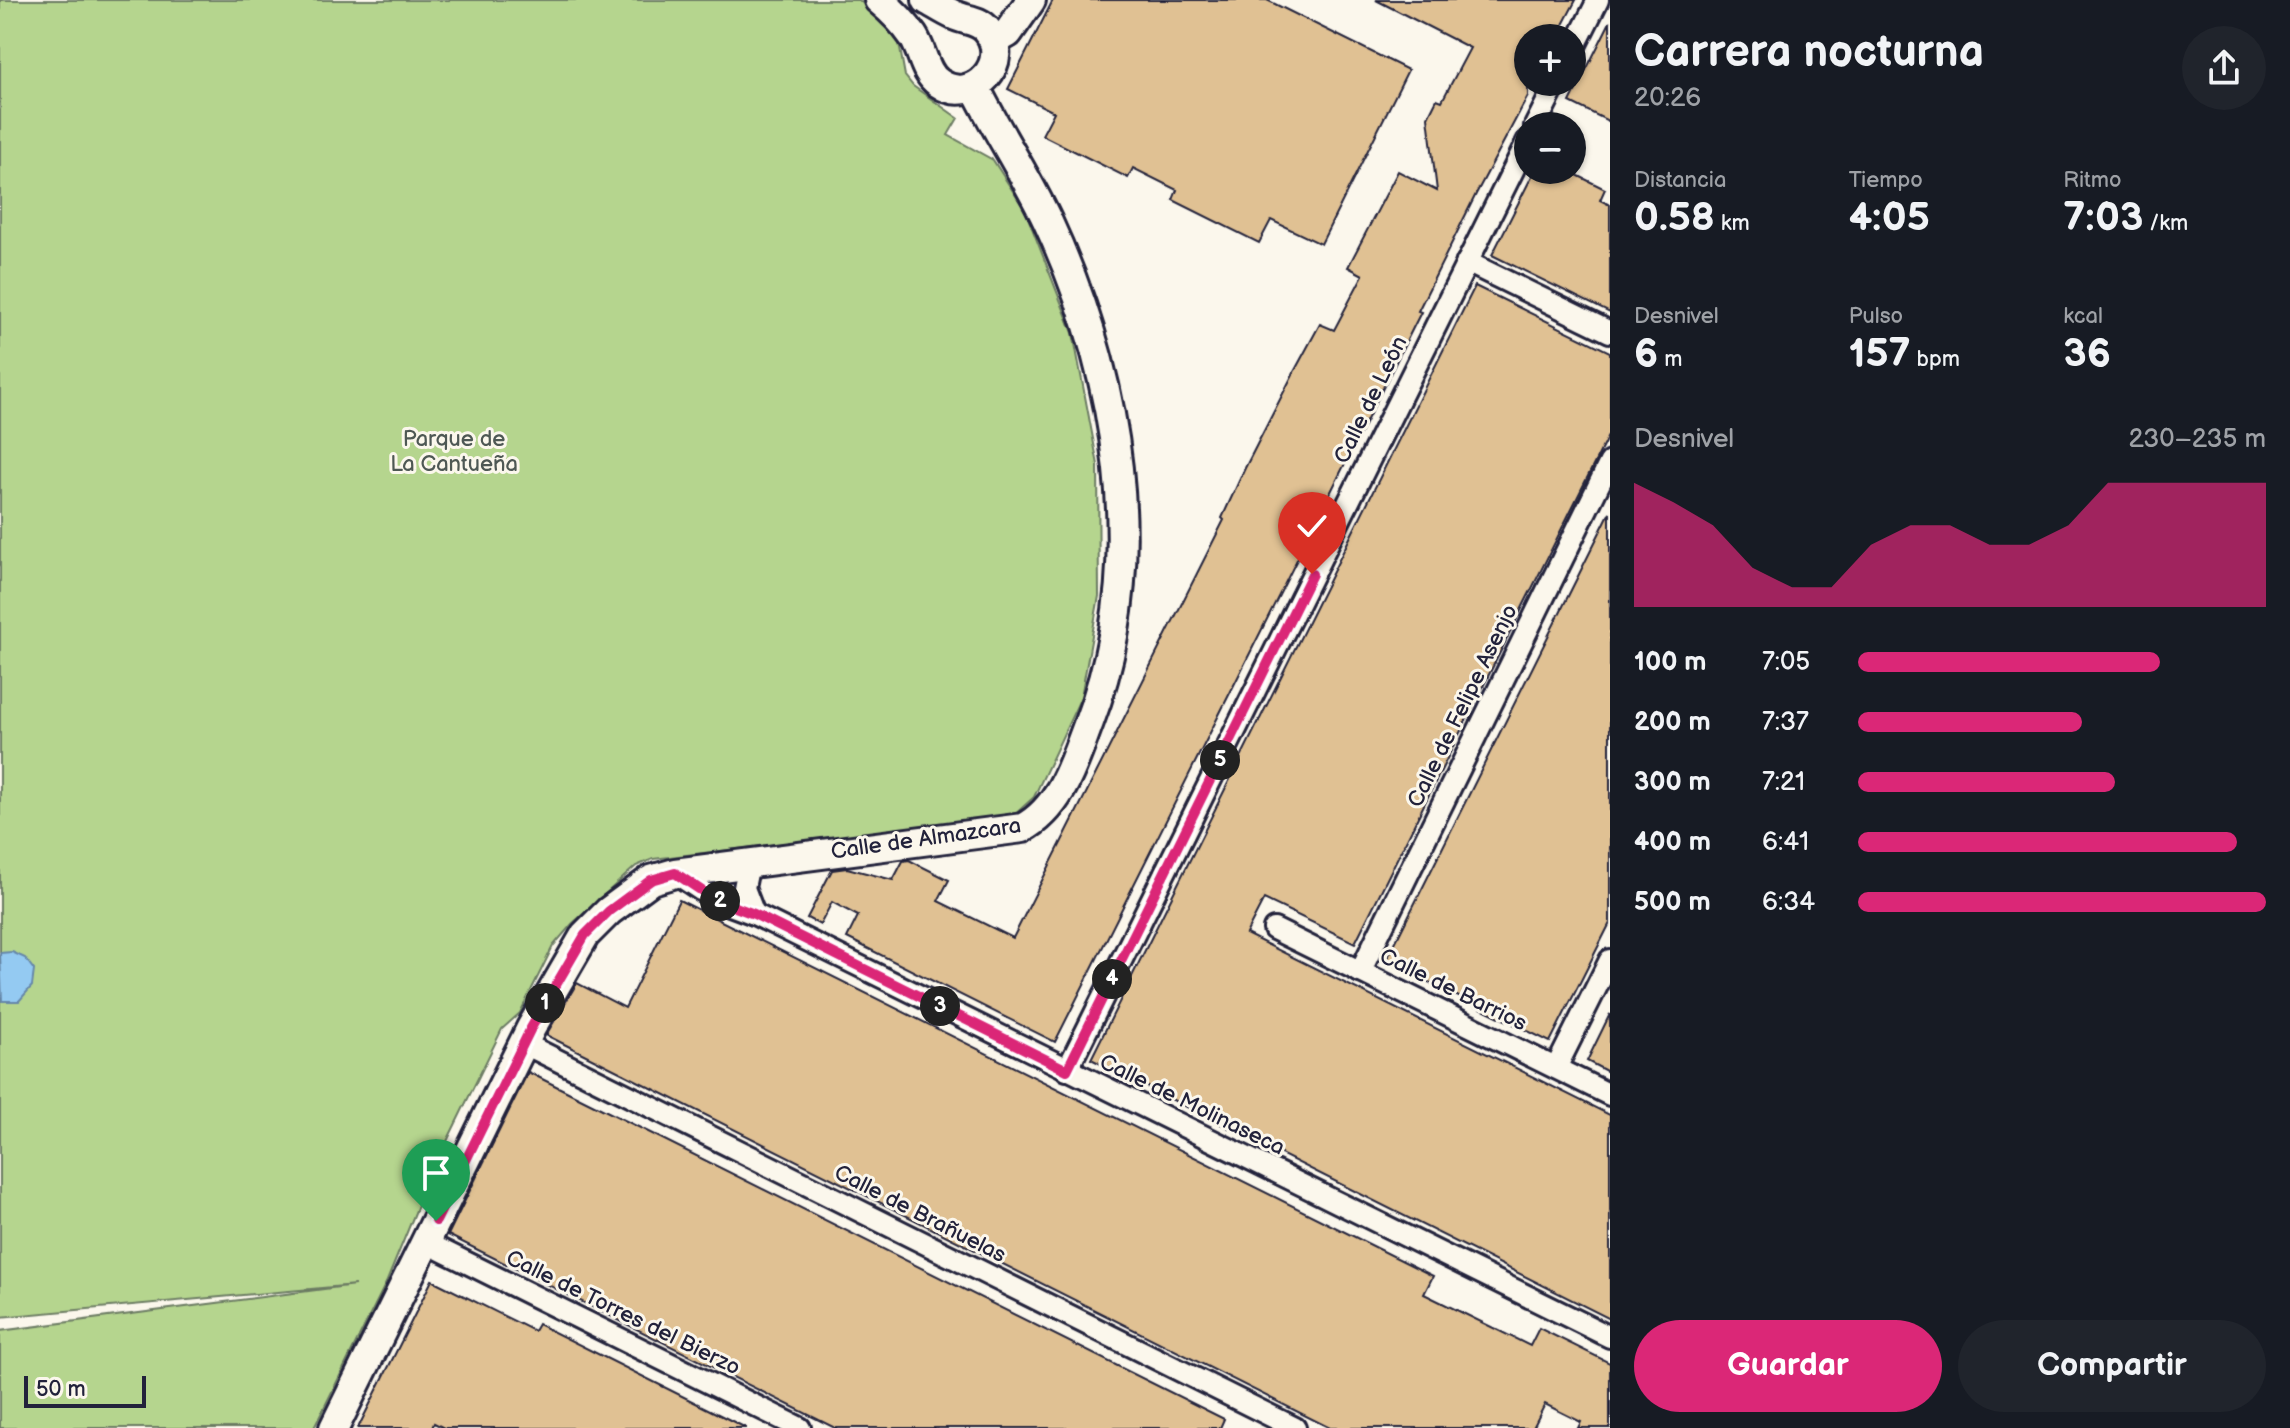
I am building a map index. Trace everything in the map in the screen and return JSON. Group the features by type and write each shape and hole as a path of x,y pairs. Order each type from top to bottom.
{"street":[{"path":"879,0 912,34 923,53 927,71 940,84 957,90 975,87 986,79 993,67 996,54 994,41 986,28 973,19 957,17 927,0"},
{"path":"994,41 1008,33 1031,0"},
{"path":"1586,24 1598,0"},
{"path":"923,53 927,36 940,23 957,17"},
{"name":"Calle de Almazcara","path":"334,1428 523,1043 585,935 609,911 651,880 675,873 1023,828 1048,808 1066,781 1105,680 1116,620 1120,497 1101,364 1089,323 1046,217 975,87"},
{"name":"Calle de León","path":"1067,1070 1514,168"},
{"path":"1467,262 1610,332"},
{"name":"Calle de Felipe Asenjo","path":"1360,972 1610,462"},
{"path":"749,863 744,888 754,914"},
{"name":"Calle de Molinaseca","path":"675,873 714,899 754,914 1610,1337"},
{"name":"Calle de Barrios","path":"1274,929 1610,1095"},
{"path":"1556,1068 1610,960"},
{"name":"Calle de Brañuelas","path":"523,1043 1295,1428"},
{"name":"Calle de Torres del Bierzo","path":"425,1242 800,1428"}],"green space":[{"name":"Parque de La Cantueña","path":"0,0 859,0 892,29 899,43 905,76 913,86 958,118 948,135 993,160 1025,210 1073,333 1098,465 1099,596 1081,697 1034,797 1013,816 653,859 636,866 572,924 553,946 520,1013 502,1029 430,1176 387,1281 314,1428 0,1428 0,1331 355,1285 0,1317"}],"water":[{"path":"12,952 25,958 34,970 32,986 19,1001 2,1001 0,953"}],"building":[{"path":"1053,0 1267,0 1408,70 1321,244 1271,220 1259,243 1173,200 1177,190 1133,168 1128,178 1042,135 1054,112 1008,89"},
{"path":"1376,0 1576,0 1563,24 1514,24 1514,96 1528,96 1520,112 1514,112 1514,122 1418,311 1421,312 1055,1042 847,938 858,916 832,902 820,925 807,918 832,870 847,868 893,880 903,861 909,860 949,880 938,901 1013,938 1224,520 1222,518 1245,468 1294,372 1320,324 1334,330 1363,275 1348,267 1398,171 1437,191 1428,117 1437,99 1442,101 1470,48"},
{"path":"1610,22 1610,122 1570,102 1573,96 1586,96 1586,70"},
{"path":"1586,180 1605,189 1600,200 1610,205 1610,313 1492,255 1528,184 1586,184"},
{"path":"1475,286 1610,352 1610,432 1355,943 1264,899 1246,934 1610,1115 1610,1319 1091,1059"},
{"path":"1610,512 1610,923 1550,1042 1386,961"},
{"path":"679,900 1433,1276 1424,1294 1530,1346 1539,1328 1610,1363 1610,1428 1578,1428 1581,1422 1545,1404 1533,1428 1330,1428 546,1035 577,983 625,1008"},
{"path":"1610,1014 1610,1073 1587,1061"},
{"path":"528,1072 1224,1419 1220,1428 835,1428 448,1235"},
{"path":"432,1280 534,1331 538,1324 746,1428 444,1428 434,1423 432,1428 358,1428"}],"route":[{"path":"436,1221 531,1028 585,935 609,911 651,880 675,873 714,899 754,914 1067,1070 1312,574"}]}
